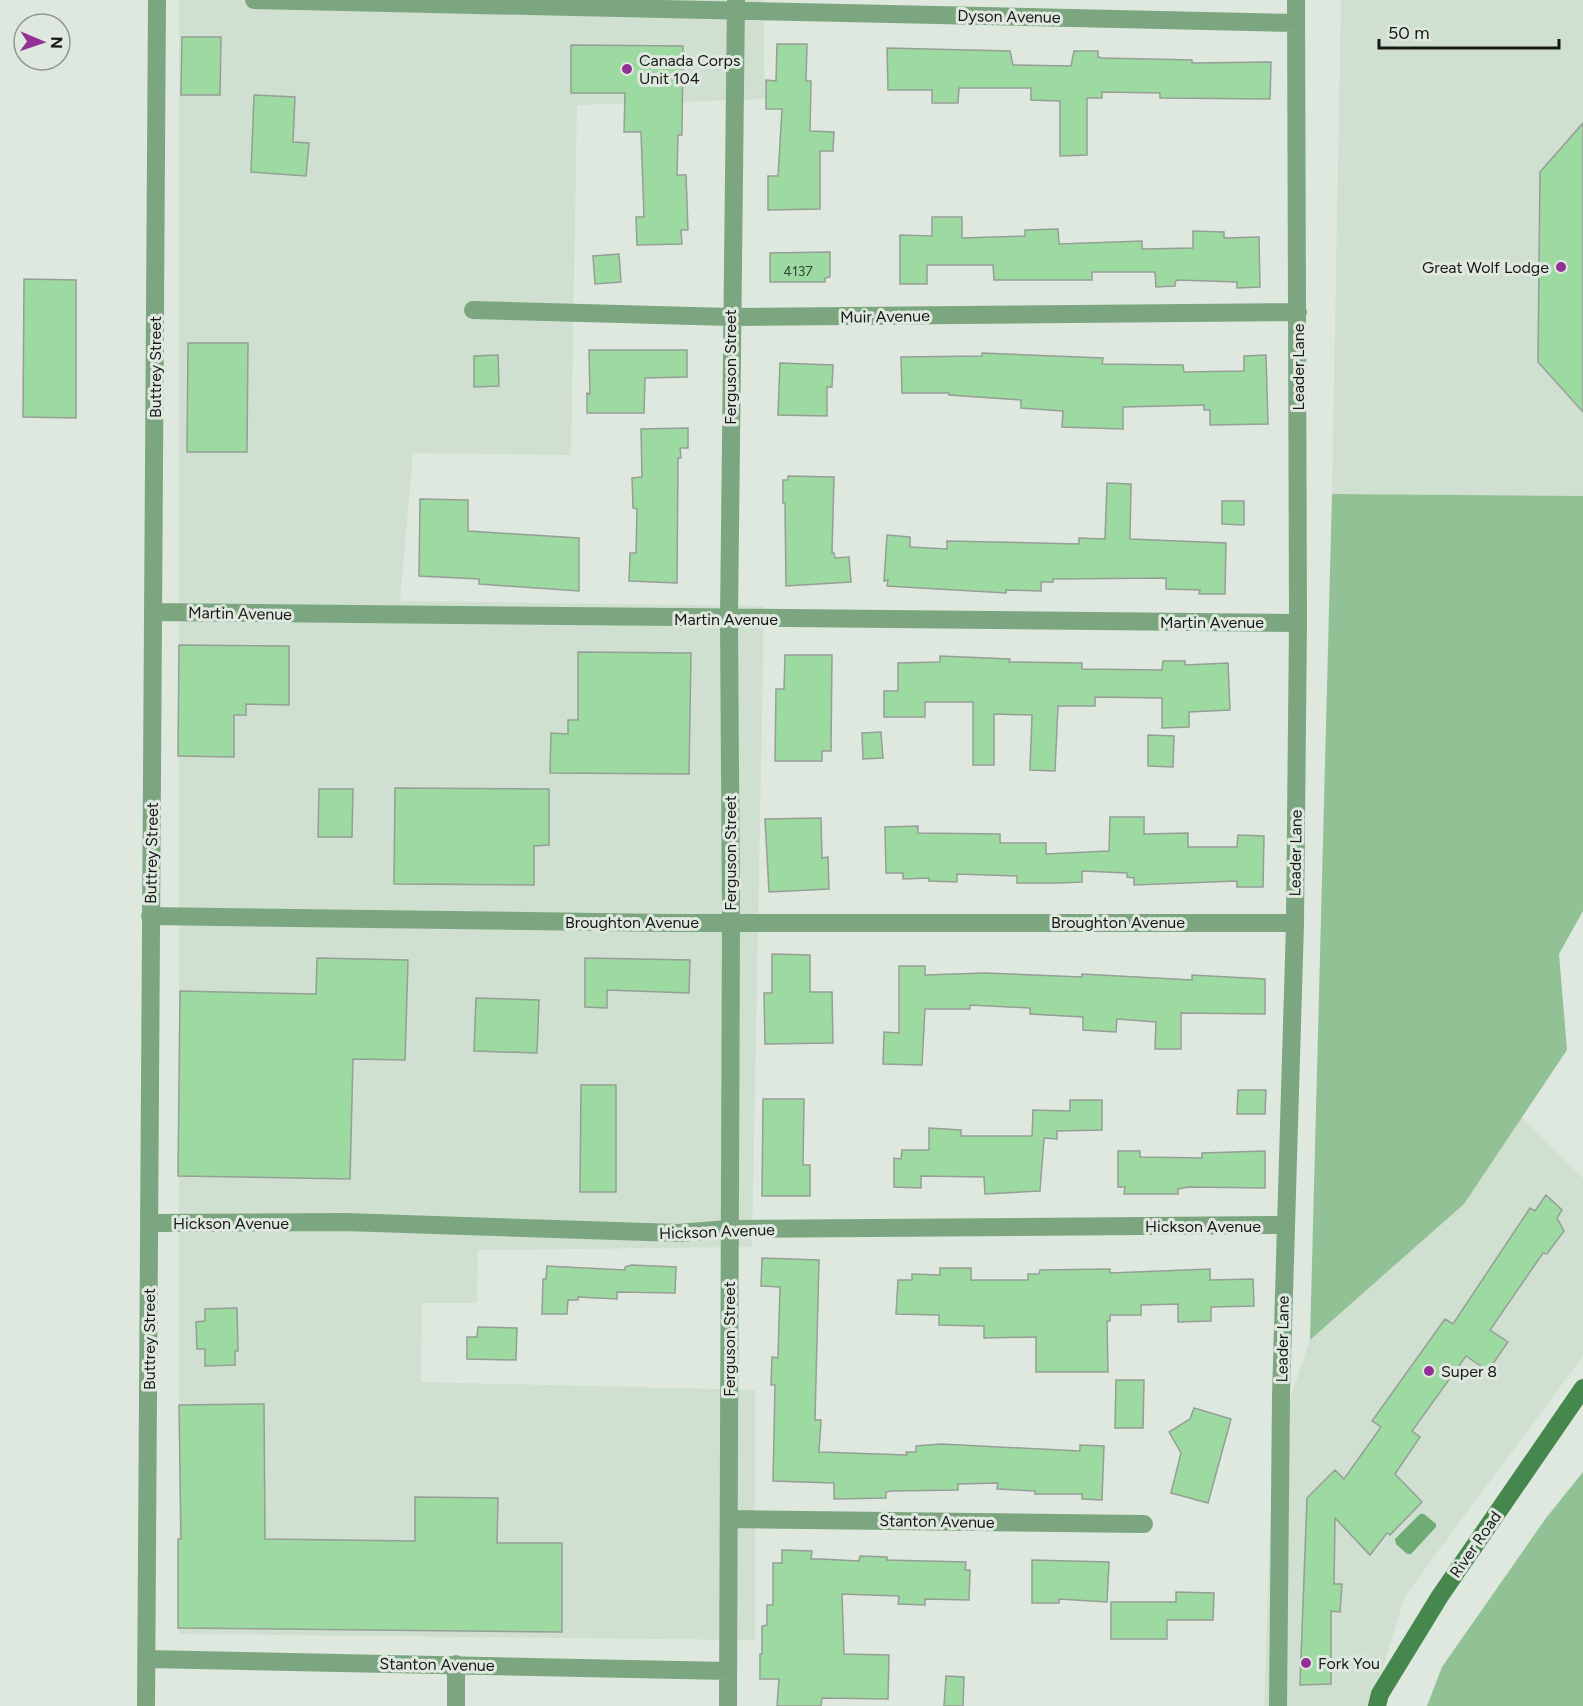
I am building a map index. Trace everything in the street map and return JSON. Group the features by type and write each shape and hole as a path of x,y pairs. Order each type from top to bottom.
{"main road":[{"name":"River Road","path":"1377,1706 1380,1694 1440,1596 1583,1388"}],"street":[{"name":"Buttrey Street","path":"146,1706 157,0"},
{"name":"Dyson Avenue","path":"254,0 736,6 851,12 1296,23"},
{"name":"Leader Lane","path":"1278,1706 1284,1226 1295,923 1298,623 1296,0"},
{"name":"Ferguson Street","path":"728,1706 730,1519 728,1229 731,922 729,618 736,6"},
{"name":"Muir Avenue","path":"473,310 731,317 1298,312"},
{"name":"Martin Avenue","path":"154,612 1298,623"},
{"name":"Broughton Avenue","path":"150,916 731,922 1295,923"},
{"name":"Hickson Avenue","path":"149,1223 345,1222 678,1233 728,1229 1284,1226"},
{"name":"Stanton Avenue","path":"730,1519 1144,1524"},
{"name":"Stanton Avenue","path":"147,1659 728,1671"},
{"path":"456,1664 456,1706"}],"shaded area":[{"path":"179,0 763,0 765,99 577,105 571,455 413,453 400,601 764,606 752,1247 478,1250 477,1303 422,1303 421,1382 755,1390 755,1640 179,1634"},
{"name":"Great Wolf Lodge","path":"1341,0 1583,0 1583,496 1332,494"},
{"path":"1332,494 1583,496 1583,911 1559,954 1567,1050 1464,1204 1310,1340"},
{"path":"1522,1117 1583,1178 1583,1356 1405,1596 1371,1706 1264,1706 1273,1448 1310,1340 1464,1204"},
{"path":"1583,1472 1583,1706 1427,1706 1442,1667 1546,1518"},
{"path":"1420,1514 1424,1514 1436,1524 1436,1527 1411,1554 1407,1554 1396,1544 1395,1539"}],"building":[{"path":"182,37 221,37 220,95 181,95"},
{"path":"777,44 807,44 806,81 811,81 810,131 834,132 833,151 820,151 820,209 768,210 768,176 778,176 782,109 766,109 766,80 776,81"},
{"path":"571,45 683,46 682,135 678,135 677,175 686,175 688,230 681,230 682,244 637,245 636,217 644,217 641,132 624,132 625,93 571,93"},
{"path":"887,48 1010,51 1013,65 1071,66 1074,51 1098,51 1098,57 1102,58 1192,60 1192,63 1271,62 1270,99 1160,98 1160,93 1102,92 1102,98 1087,98 1087,155 1060,156 1060,101 1031,100 1031,88 959,88 958,103 932,103 932,90 888,90"},
{"path":"254,95 295,97 293,142 309,143 306,176 251,172"},
{"name":"Great Wolf Lodge","path":"1583,123 1583,412 1538,362 1540,172"},
{"path":"932,217 962,217 962,238 1025,236 1025,230 1058,229 1059,244 1142,241 1142,249 1193,248 1193,231 1224,232 1224,238 1259,237 1260,287 1237,288 1237,282 1178,280 1175,286 1156,287 1155,272 1092,272 1092,280 994,280 993,265 927,265 927,284 900,284 900,235 932,236"},
{"path":"830,252 830,277 825,278 825,282 770,282 770,253"},
{"path":"619,254 621,282 595,284 593,256"},
{"path":"24,279 76,280 76,418 23,417"},
{"path":"188,343 248,343 247,452 187,452"},
{"path":"589,350 687,350 687,377 645,378 644,413 587,413 587,393 590,394"},
{"path":"982,353 1103,358 1102,364 1183,365 1184,372 1244,371 1244,356 1266,355 1268,424 1210,425 1210,410 1204,410 1204,405 1123,407 1123,429 1062,427 1063,411 1021,408 1021,400 949,395 949,393 902,393 901,357 982,356"},
{"path":"498,355 499,386 474,387 474,356"},
{"path":"780,363 833,365 832,387 827,387 827,416 778,415"},
{"path":"688,428 688,448 680,448 681,458 678,458 677,583 629,581 630,553 636,553 637,509 633,508 632,478 642,477 641,429"},
{"path":"788,476 834,477 832,553 835,558 849,557 851,582 786,586 783,480 788,480"},
{"path":"1107,483 1131,484 1130,539 1226,543 1225,594 1199,594 1200,590 1166,589 1166,578 1053,579 1053,582 1041,582 1041,591 1006,590 1006,593 887,586 888,580 884,581 887,535 910,537 910,547 947,549 947,541 1079,544 1079,538 1105,539"},
{"path":"420,499 468,500 468,531 579,538 579,591 479,584 479,579 419,576"},
{"path":"1222,501 1244,501 1244,525 1222,524"},
{"path":"179,645 289,646 289,705 246,704 246,715 234,715 234,757 178,756"},
{"path":"578,652 691,653 689,774 550,773 551,733 568,734 568,720 578,720"},
{"path":"785,655 832,655 831,751 822,751 822,761 775,761 776,689 784,689"},
{"path":"940,656 1010,659 1009,662 1082,663 1082,669 1162,670 1163,661 1185,661 1185,665 1228,663 1230,710 1189,712 1189,727 1162,728 1162,698 1095,697 1095,706 1058,706 1055,771 1030,770 1032,715 994,714 994,765 973,765 973,702 925,702 925,717 884,717 884,691 898,691 898,663 940,662"},
{"path":"881,732 883,758 863,759 862,733"},
{"path":"1148,735 1174,736 1173,767 1148,766"},
{"path":"395,788 549,789 549,845 534,846 534,885 394,884"},
{"path":"319,789 353,789 352,837 318,837"},
{"path":"1110,817 1144,817 1144,834 1188,833 1188,847 1237,847 1238,835 1264,836 1263,887 1237,887 1237,881 1134,885 1134,878 1127,877 1127,873 1082,871 1082,882 1059,883 1017,883 1017,876 957,874 957,882 929,881 929,878 903,879 903,873 886,873 885,827 918,826 918,833 1000,834 1000,843 1046,843 1046,854 1109,851"},
{"path":"821,818 822,858 828,857 829,889 769,892 765,819"},
{"path":"772,954 810,955 810,992 832,992 833,1043 765,1044 764,993 772,993"},
{"path":"317,958 408,960 405,1060 353,1059 350,1179 178,1176 180,991 316,994"},
{"path":"585,958 690,960 689,993 607,990 607,1008 585,1007"},
{"path":"899,966 925,966 925,975 985,973 1082,977 1082,974 1192,980 1192,975 1265,979 1265,1014 1181,1013 1181,1049 1155,1049 1156,1022 1117,1019 1116,1032 1083,1030 1083,1017 1030,1014 1030,1008 970,1005 970,1009 925,1009 922,1065 883,1064 884,1032 899,1033"},
{"path":"476,998 539,1000 537,1053 474,1051"},
{"path":"581,1085 616,1085 616,1192 580,1192"},
{"path":"1238,1090 1266,1090 1265,1114 1237,1114"},
{"path":"763,1099 804,1099 803,1165 810,1165 810,1196 762,1196"},
{"path":"1070,1100 1102,1100 1102,1130 1057,1131 1057,1139 1044,1138 1040,1191 985,1194 984,1177 921,1176 921,1188 894,1187 894,1158 901,1159 902,1150 929,1150 929,1128 961,1130 961,1136 1032,1136 1033,1110 1070,1111"},
{"path":"1118,1151 1140,1151 1140,1157 1202,1158 1202,1153 1265,1151 1265,1188 1189,1187 1178,1189 1178,1194 1124,1194 1125,1187 1118,1187"},
{"path":"1546,1195 1562,1210 1557,1218 1564,1231 1547,1254 1543,1253 1490,1330 1508,1342 1488,1371 1466,1356 1412,1431 1420,1437 1395,1474 1422,1502 1390,1535 1387,1533 1370,1555 1335,1518 1334,1584 1342,1584 1340,1612 1331,1611 1331,1684 1300,1685 1307,1498 1335,1470 1344,1479 1381,1427 1372,1421 1445,1319 1453,1324 1530,1208 1535,1211"},
{"path":"762,1258 819,1260 815,1420 821,1420 819,1452 907,1455 906,1452 916,1452 916,1446 941,1444 1080,1451 1080,1445 1104,1446 1102,1500 1082,1499 1082,1494 1035,1494 1035,1491 997,1489 998,1483 958,1484 958,1490 891,1491 886,1492 886,1498 834,1499 834,1483 773,1481 775,1385 771,1385 772,1357 778,1358 780,1287 761,1286"},
{"path":"631,1265 676,1267 675,1293 617,1292 617,1299 578,1297 578,1300 568,1300 567,1314 542,1314 543,1279 546,1279 547,1266 625,1270 625,1267"},
{"path":"940,1268 971,1268 971,1280 1028,1280 1028,1274 1039,1274 1040,1270 1110,1269 1110,1273 1210,1269 1210,1280 1253,1279 1254,1306 1211,1307 1211,1321 1178,1322 1178,1304 1141,1305 1141,1315 1110,1315 1110,1321 1107,1321 1108,1372 1036,1372 1036,1337 984,1338 984,1326 939,1325 939,1315 896,1314 898,1280 912,1280 912,1274 940,1275"},
{"path":"237,1308 238,1351 235,1351 235,1365 205,1366 205,1349 197,1349 196,1322 205,1321 205,1309"},
{"path":"478,1327 517,1328 516,1360 467,1359 467,1337 477,1337"},
{"path":"1116,1380 1144,1380 1143,1428 1115,1428"},
{"path":"264,1404 265,1539 415,1541 415,1497 498,1498 497,1543 562,1543 562,1632 178,1628 178,1539 181,1539 179,1405"},
{"path":"1194,1408 1231,1419 1208,1503 1171,1493 1181,1453 1169,1432 1190,1419"},
{"path":"782,1550 812,1551 811,1559 859,1561 860,1556 887,1557 887,1560 966,1562 965,1570 970,1570 969,1600 925,1599 925,1605 898,1604 899,1596 842,1594 844,1654 889,1655 888,1699 822,1698 821,1706 777,1706 779,1679 760,1679 760,1654 762,1654 762,1626 767,1625 767,1605 773,1605 773,1563 782,1563"},
{"path":"1032,1560 1109,1562 1107,1602 1059,1599 1059,1603 1032,1603"},
{"path":"1176,1592 1214,1593 1213,1620 1167,1620 1167,1639 1111,1639 1111,1602 1176,1602"},
{"path":"946,1676 964,1677 963,1706 944,1706"}],"place":[{"name":"Canada Corps Unit 104","path":"627,69"},
{"name":"Great Wolf Lodge","path":"1561,267"},
{"name":"Super 8","path":"1429,1371"},
{"name":"Fork You","path":"1306,1663"}]}
